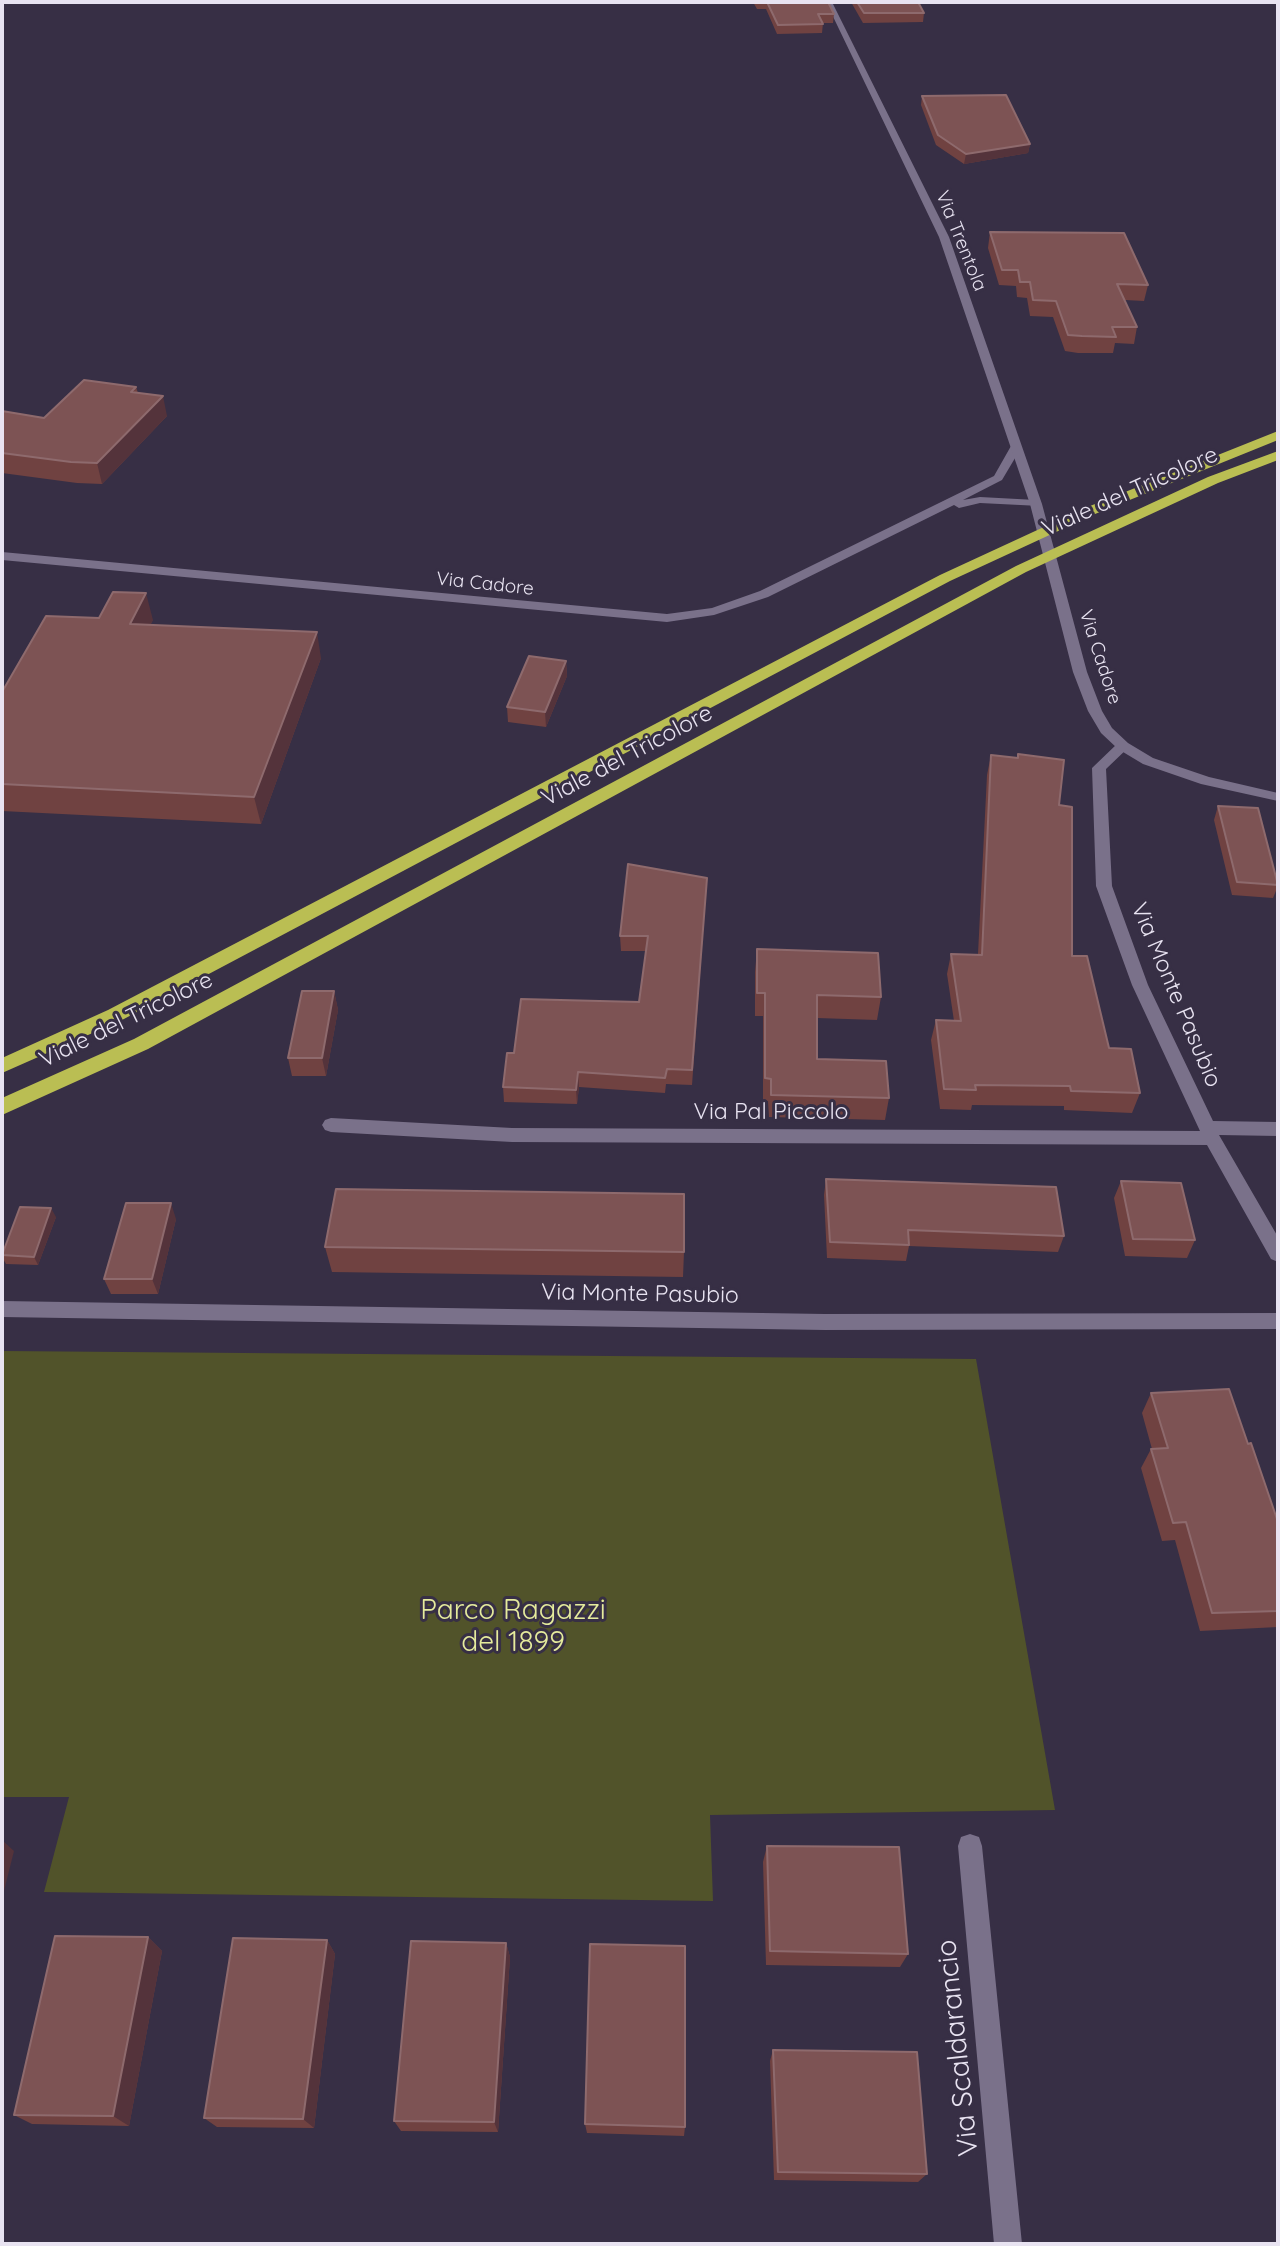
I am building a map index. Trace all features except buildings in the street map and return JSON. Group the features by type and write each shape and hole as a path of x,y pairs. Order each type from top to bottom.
{"highway":[{"name":"Viale del Tricolore","path":"2,1066 115,1015 920,591 1090,511 1278,435"},
{"name":"Viale del Tricolore","path":"2,1107 141,1044 1021,569 1213,480 1278,455"}],"street":[{"name":"Via Trentola","path":"829,2 944,237 1036,504"},
{"name":"Via Cadore","path":"2,556 590,613 667,618 714,611 764,594 998,478 1015,448"},
{"name":"Via Cadore","path":"942,507 980,500 1036,504 1080,672 1105,730 1123,746 1148,761 1206,781 1278,797"},
{"name":"Via Monte Pasubio","path":"1123,746 1099,768 1104,886 1140,985 1210,1133 1278,1254"},
{"name":"Via Pal Piccolo","path":"331,1125 512,1135 1210,1133 1278,1129"},
{"name":"Via Monte Pasubio","path":"2,1309 825,1322 1278,1321"},
{"name":"Via Scaldarancio","path":"970,1846 1008,2244"}],"green space":[{"name":"Parco Ragazzi del 1899","path":"2,1351 976,1359 1055,1810 710,1815 713,1901 44,1892 69,1797 2,1797"}]}
